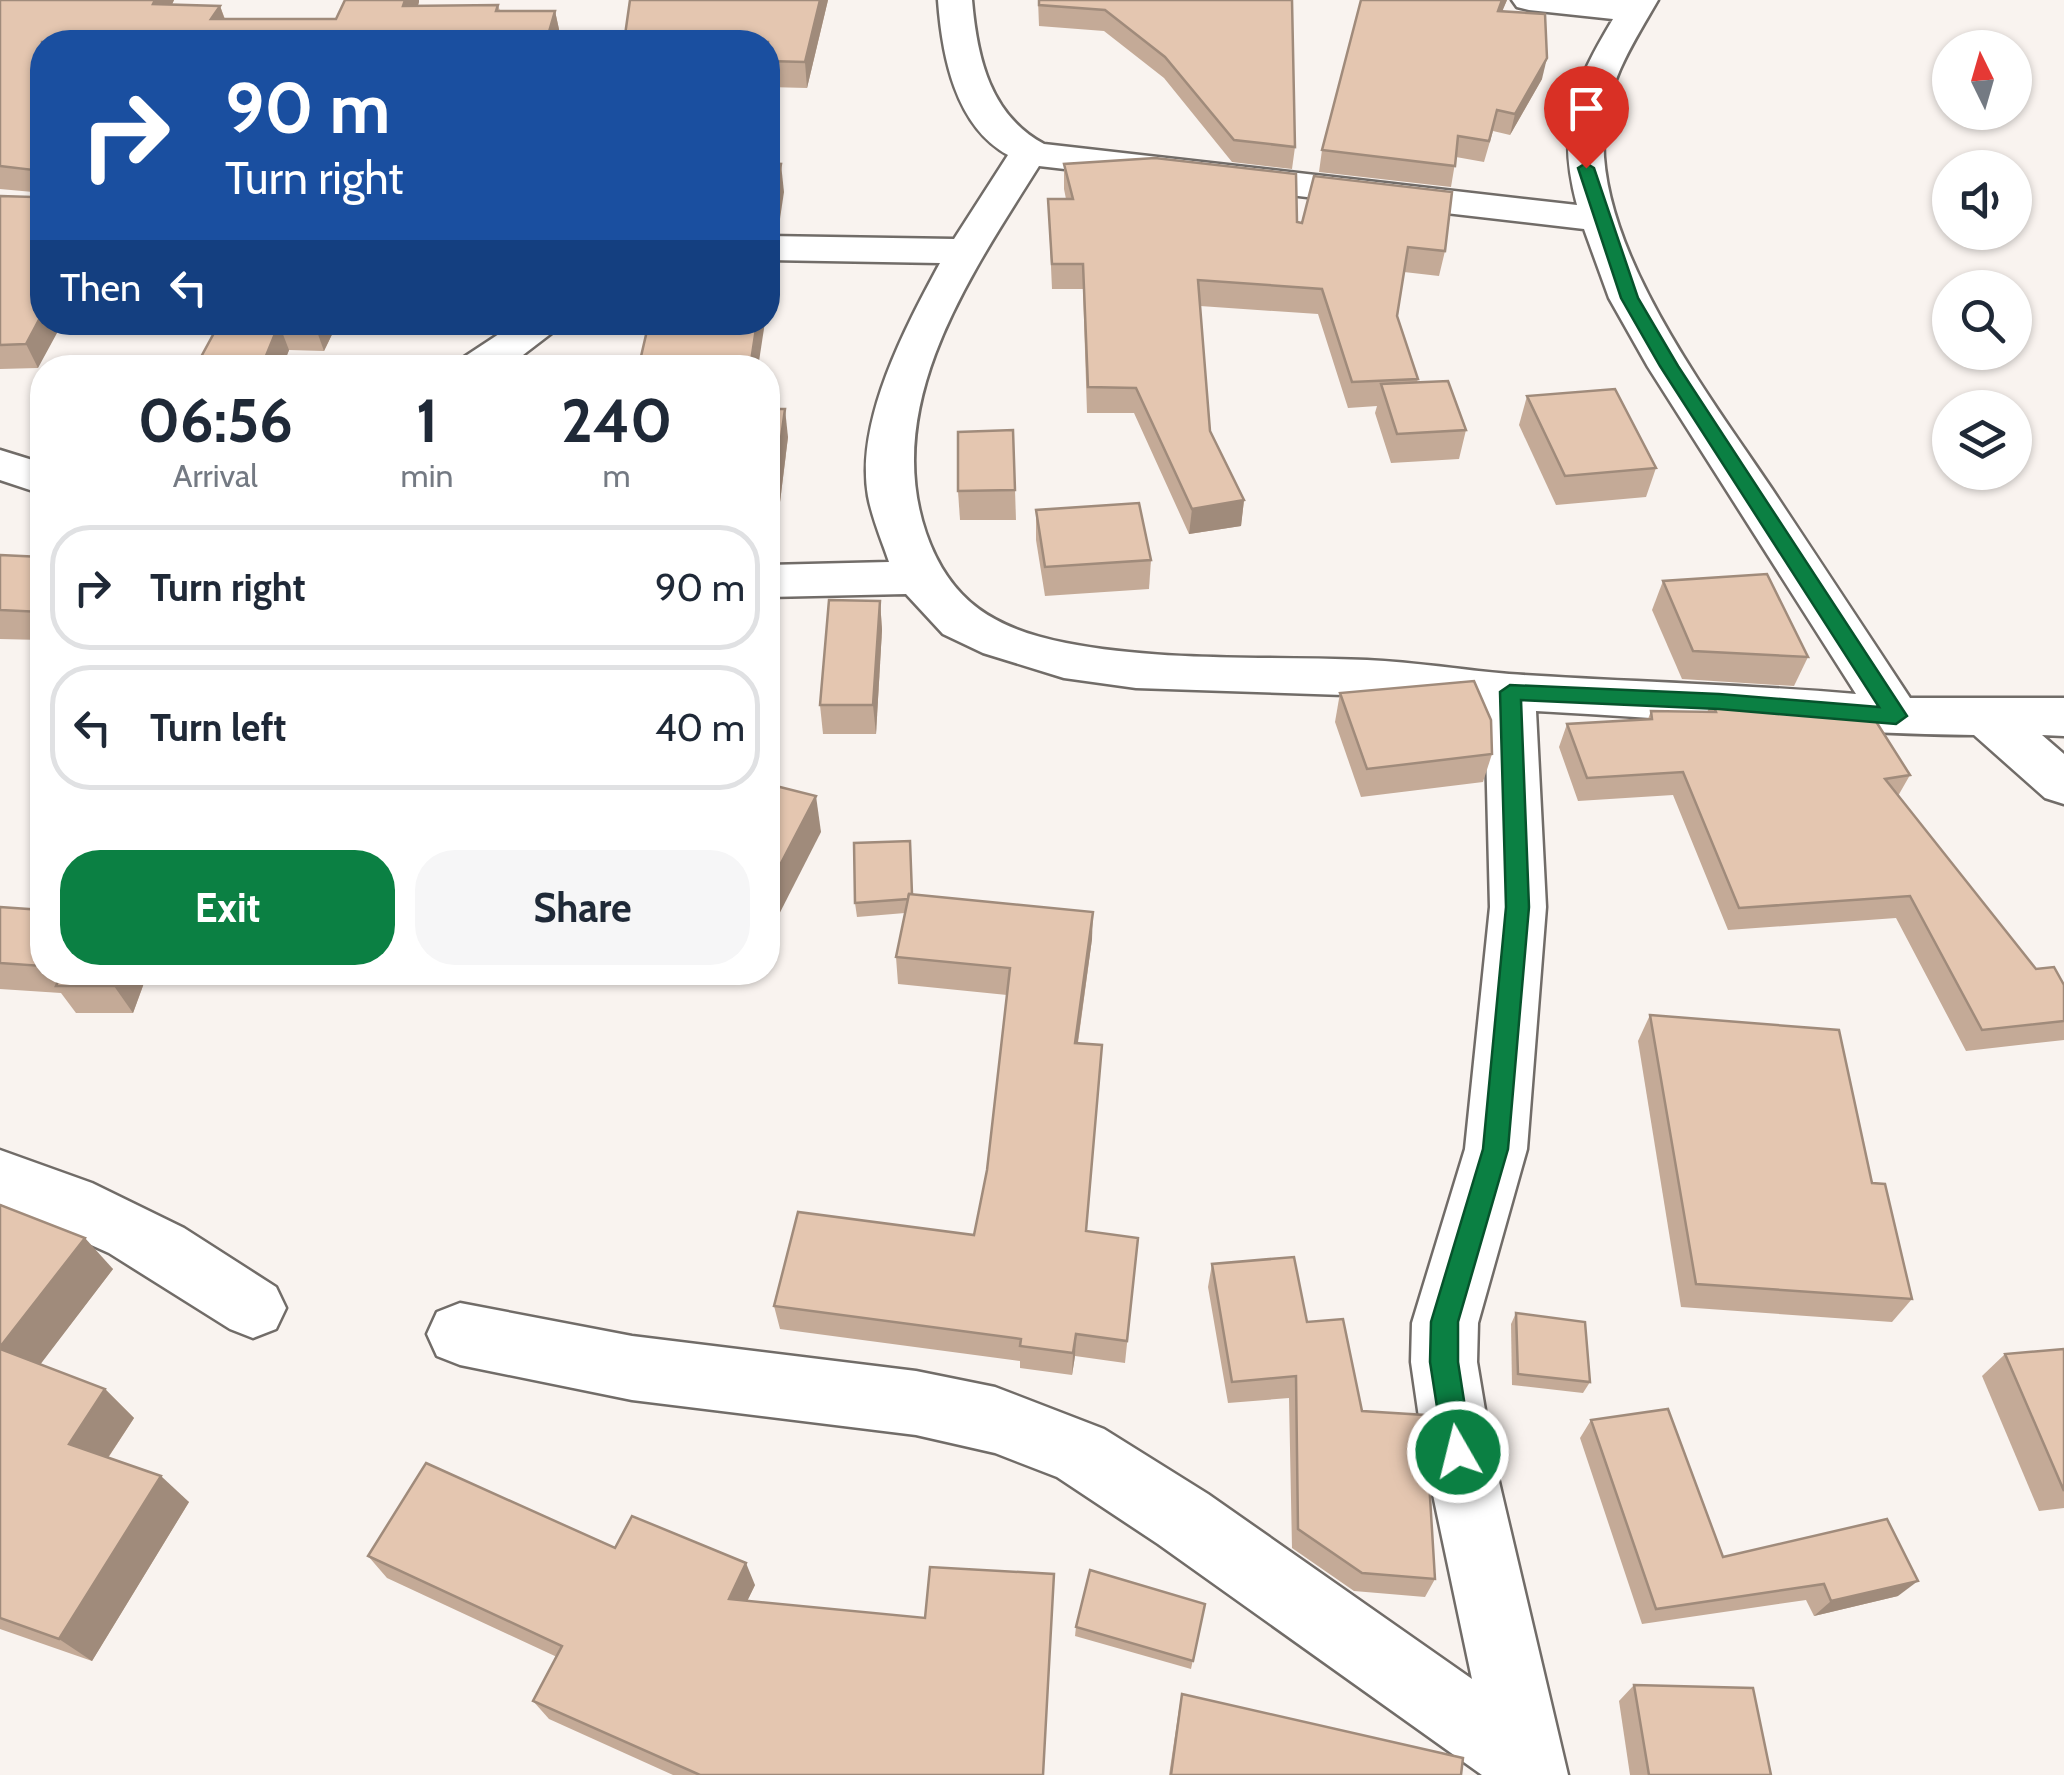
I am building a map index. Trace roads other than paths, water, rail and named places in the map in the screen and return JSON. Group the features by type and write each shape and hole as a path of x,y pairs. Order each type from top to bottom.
{"street":[{"path":"955,0 967,75 989,118 1028,151 1085,162 1600,220"},
{"path":"1529,0 1639,5 1596,76 1586,129 1586,168 1600,220 1630,298 1669,366 1896,716"},
{"path":"1028,151 966,252 916,348 892,430 890,494 918,578 960,622 1000,641 1064,660 1136,670 1374,678 1510,692 1719,701 1896,716 2064,717"},
{"path":"780,248 966,252"},
{"path":"496,355 526,335"},
{"path":"0,464 30,475"},
{"path":"780,580 918,578"},
{"path":"1510,692 1518,907 1503,1081 1496,1149 1445,1322 1444,1362 1458,1452 1528,1768"},
{"path":"1984,715 2064,784"},
{"path":"0,1176 80,1204 178,1256 253,1308"},
{"path":"460,1334 632,1368 916,1403 994,1420 1080,1453 1183,1519 1528,1768"}]}
